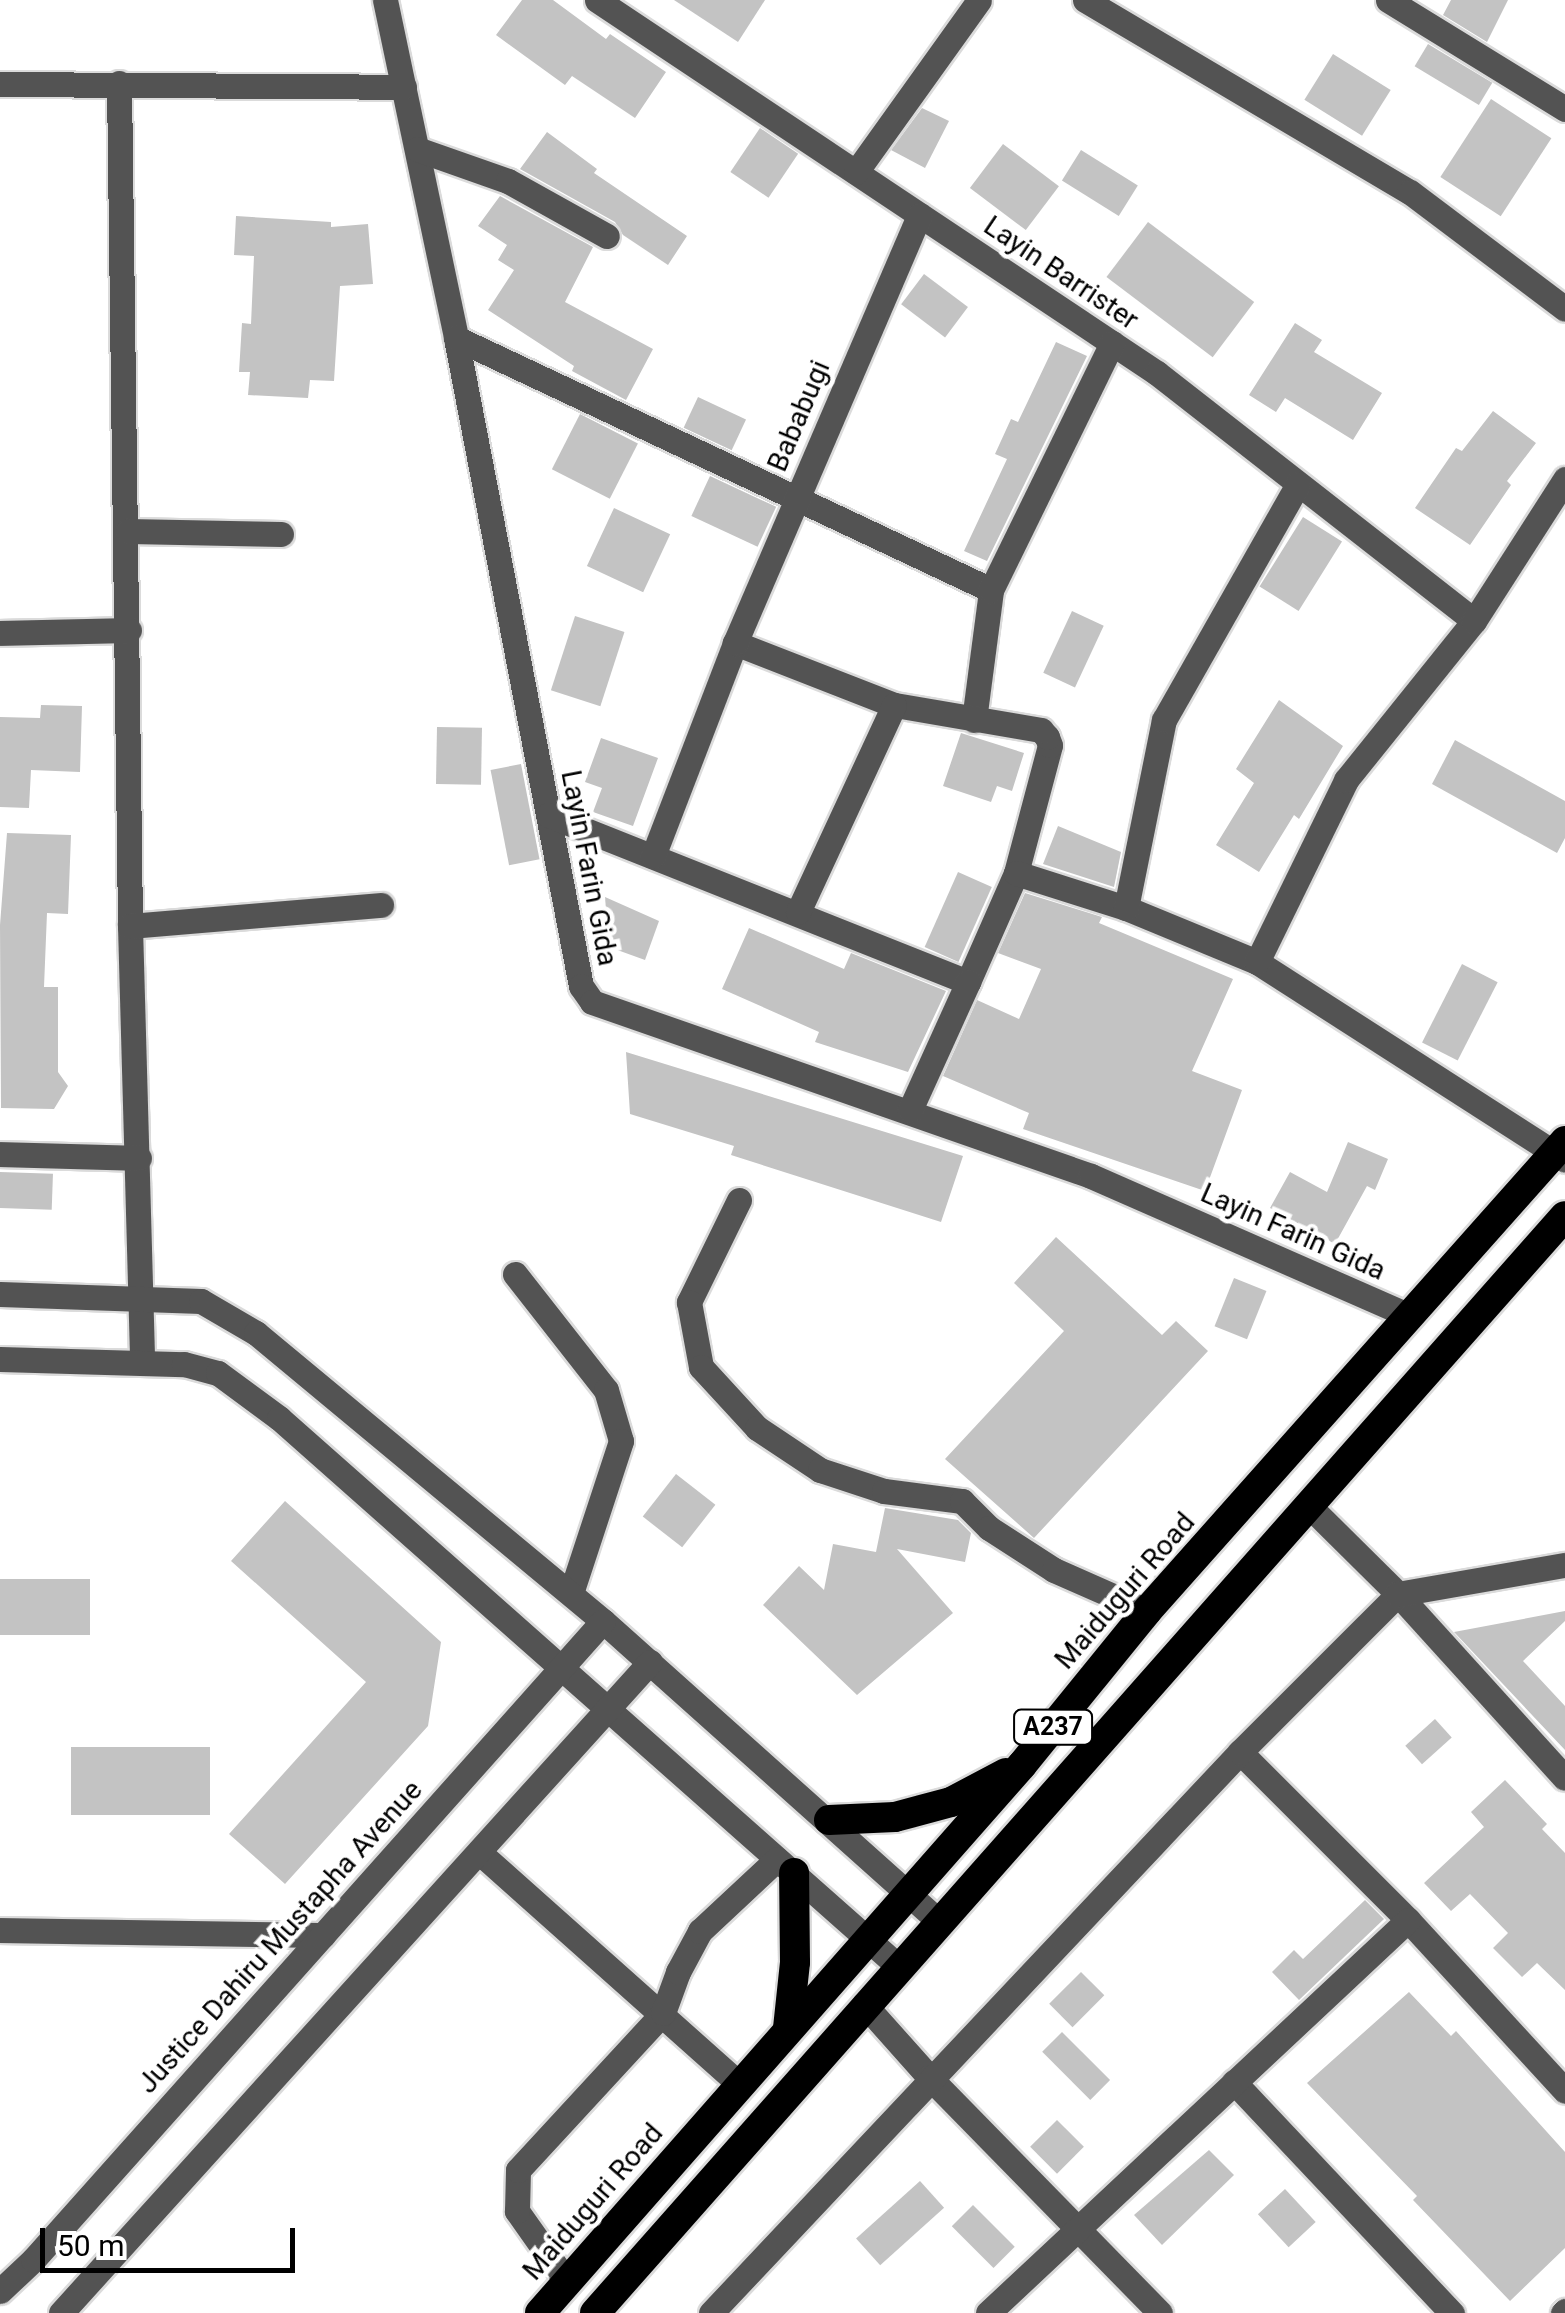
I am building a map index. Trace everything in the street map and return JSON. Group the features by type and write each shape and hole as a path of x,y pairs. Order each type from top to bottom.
{"highway":[{"name":"Maiduguri Road","path":"540,2313 866,1936 910,1894 1022,1765 1148,1611 1561,1151"},
{"name":"A237","path":"595,2313 864,2004 1565,1216"},
{"path":"829,1820 895,1817 951,1802 1022,1765"},
{"path":"785,1866 795,1962 788,2028"}],"street":[{"name":"Layin Farin Gida","path":"384,0 456,338 581,986 592,1002 1092,1176 1410,1316"},
{"name":"Layin Barrister","path":"598,0 1112,343 1474,621"},
{"path":"856,172 979,0"},
{"path":"1086,0 1410,192 1565,309"},
{"path":"1388,0 1565,110"},
{"path":"119,83 128,531 130,926 142,1362"},
{"path":"0,84 404,87"},
{"path":"417,149 508,181 607,236"},
{"name":"Bababugi","path":"653,856 735,643 919,214"},
{"path":"456,338 991,590"},
{"path":"974,720 991,590 1112,343"},
{"path":"1257,962 1346,780 1474,621 1565,479"},
{"path":"1126,908 1164,720 1298,484"},
{"path":"128,531 281,534"},
{"path":"0,633 129,630"},
{"path":"735,643 894,705 1041,730 1050,745 1016,873 910,1110"},
{"path":"798,912 894,705"},
{"path":"548,816 968,982"},
{"path":"1016,873 1126,908 1257,962 1561,1151"},
{"path":"130,926 381,905"},
{"path":"0,1154 139,1158"},
{"path":"740,1200 688,1302 701,1367 758,1428 820,1470 884,1491 962,1501 990,1528 1054,1570 1148,1611"},
{"path":"515,1274 606,1390 621,1441 571,1593"},
{"path":"0,1294 201,1300 256,1333 571,1593 940,1922"},
{"path":"0,1359 184,1364 218,1373 278,1418 899,1966"},
{"path":"1309,1506 1398,1594 1565,1778"},
{"path":"711,2313 1240,1752 1398,1594 1565,1564"},
{"name":"Justice Dahiru Mustapha Avenue","path":"0,2291 34,2260 602,1620"},
{"path":"61,2313 650,1662"},
{"path":"1240,1752 1408,1920 1565,2091"},
{"path":"480,1853 739,2084"},
{"path":"567,2282 517,2211 518,2170 663,2013 678,1972 700,1932 785,1866"},
{"path":"988,2313 1408,1920"},
{"path":"0,1930 168,1936 323,1935"},
{"path":"864,2004 930,2078 1160,2313"},
{"path":"1234,2082 1452,2313"}],"building":[{"path":"522,0 553,0 606,39 610,34 666,72 635,118 572,76 565,85 496,35"},
{"path":"674,0 765,0 738,42"},
{"path":"1451,0 1508,0 1487,42 1443,15"},
{"path":"1428,44 1492,83 1479,105 1415,66"},
{"path":"1333,54 1391,90 1362,136 1304,100"},
{"path":"1491,99 1551,138 1501,216 1440,177"},
{"path":"922,108 949,121 925,168 891,150"},
{"path":"760,128 798,154 768,198 730,172"},
{"path":"547,132 597,169 594,173 687,236 668,265 623,235 615,222 520,169"},
{"path":"1003,144 1059,186 1026,230 970,188"},
{"path":"1081,150 1138,186 1119,216 1062,181"},
{"path":"500,196 593,247 565,302 653,349 626,400 572,371 574,366 488,310 514,270 498,260 507,245 478,226"},
{"path":"236,216 331,222 331,227 368,224 373,284 340,286 334,381 310,380 308,398 248,395 250,372 239,372 242,323 251,324 254,256 234,255"},
{"path":"1148,222 1254,302 1213,357 1106,277"},
{"path":"924,274 968,307 945,337 901,304"},
{"path":"1295,323 1322,340 1314,352 1382,393 1353,440 1285,398 1276,412 1249,395"},
{"path":"1056,342 1087,356 987,561 964,551 1007,459 995,454 1011,419 1018,422"},
{"path":"698,397 746,419 732,450 684,428"},
{"path":"1493,411 1536,443 1507,481 1511,485 1470,545 1415,508 1456,448 1462,451"},
{"path":"580,414 638,444 610,499 552,469"},
{"path":"710,476 776,507 758,547 691,516"},
{"path":"614,508 670,534 643,592 587,566"},
{"path":"1303,517 1342,541 1299,611 1260,587"},
{"path":"1072,611 1104,626 1075,687 1043,673"},
{"path":"575,616 624,632 600,706 551,690"},
{"path":"1279,700 1343,746 1299,819 1294,815 1259,872 1216,845 1254,783 1236,769"},
{"path":"41,705 82,706 80,772 31,770 29,808 0,807 0,717 40,718"},
{"path":"437,727 482,728 481,785 436,784"},
{"path":"961,733 1024,753 1012,791 997,786 991,802 943,786"},
{"path":"601,738 658,758 633,826 593,812 602,788 585,782"},
{"path":"1455,740 1565,801 1565,838 1557,853 1432,784"},
{"path":"521,764 540,859 509,865 491,770"},
{"path":"1058,826 1121,852 1114,887 1043,864"},
{"path":"7,833 71,835 68,914 47,913 44,987 58,987 58,1072 68,1086 54,1109 1,1108 0,925"},
{"path":"958,872 992,887 958,962 925,947"},
{"path":"1025,893 1102,917 1099,923 1233,979 1192,1071 1242,1090 1205,1191 1023,1129 1029,1113 943,1076 977,1000 1019,1019 1041,969 998,953"},
{"path":"605,897 659,921 645,960 609,947"},
{"path":"749,928 844,969 851,953 946,991 908,1072 815,1042 819,1032 722,989"},
{"path":"1462,964 1498,982 1458,1061 1422,1042"},
{"path":"626,1052 963,1156 941,1222 731,1155 734,1146 630,1114"},
{"path":"1348,1142 1388,1159 1375,1190 1367,1186 1335,1244 1270,1208 1290,1172 1327,1192"},
{"path":"0,1172 53,1174 52,1210 0,1208"},
{"path":"1056,1237 1162,1335 1176,1321 1208,1351 1034,1538 945,1459 1064,1331 1014,1283"},
{"path":"1234,1278 1266,1291 1247,1339 1215,1326"},
{"path":"676,1474 715,1505 682,1547 643,1517"},
{"path":"285,1501 441,1642 428,1726 285,1884 229,1834 366,1682 231,1561"},
{"path":"885,1508 958,1520 971,1533 965,1562 897,1549 953,1613 857,1695 763,1605 799,1566 824,1590 833,1544 876,1552"},
{"path":"0,1579 90,1579 90,1635 0,1635"},
{"path":"1565,1611 1565,1621 1523,1661 1565,1706 1565,1750 1454,1632"},
{"path":"1435,1719 1452,1738 1422,1764 1405,1746"},
{"path":"71,1747 210,1747 210,1815 71,1815"},
{"path":"1505,1780 1547,1824 1542,1829 1565,1853 1565,1990 1537,1963 1522,1977 1493,1948 1508,1933 1470,1894 1451,1911 1424,1883 1484,1827 1471,1812"},
{"path":"1365,1900 1384,1919 1299,2000 1272,1972 1294,1950 1303,1959"},
{"path":"1081,1972 1104,1995 1073,2027 1049,2004"},
{"path":"1409,1992 1451,2036 1456,2031 1565,2152 1565,2248 1510,2301 1413,2200 1417,2196 1307,2083"},
{"path":"1062,2032 1110,2080 1090,2100 1042,2052"},
{"path":"1057,2120 1084,2147 1057,2174 1030,2147"},
{"path":"1209,2150 1234,2175 1162,2245 1134,2215"},
{"path":"920,2181 944,2208 880,2265 856,2239"},
{"path":"1285,2189 1316,2222 1289,2247 1258,2214"},
{"path":"973,2205 1015,2247 994,2268 952,2226"}]}
